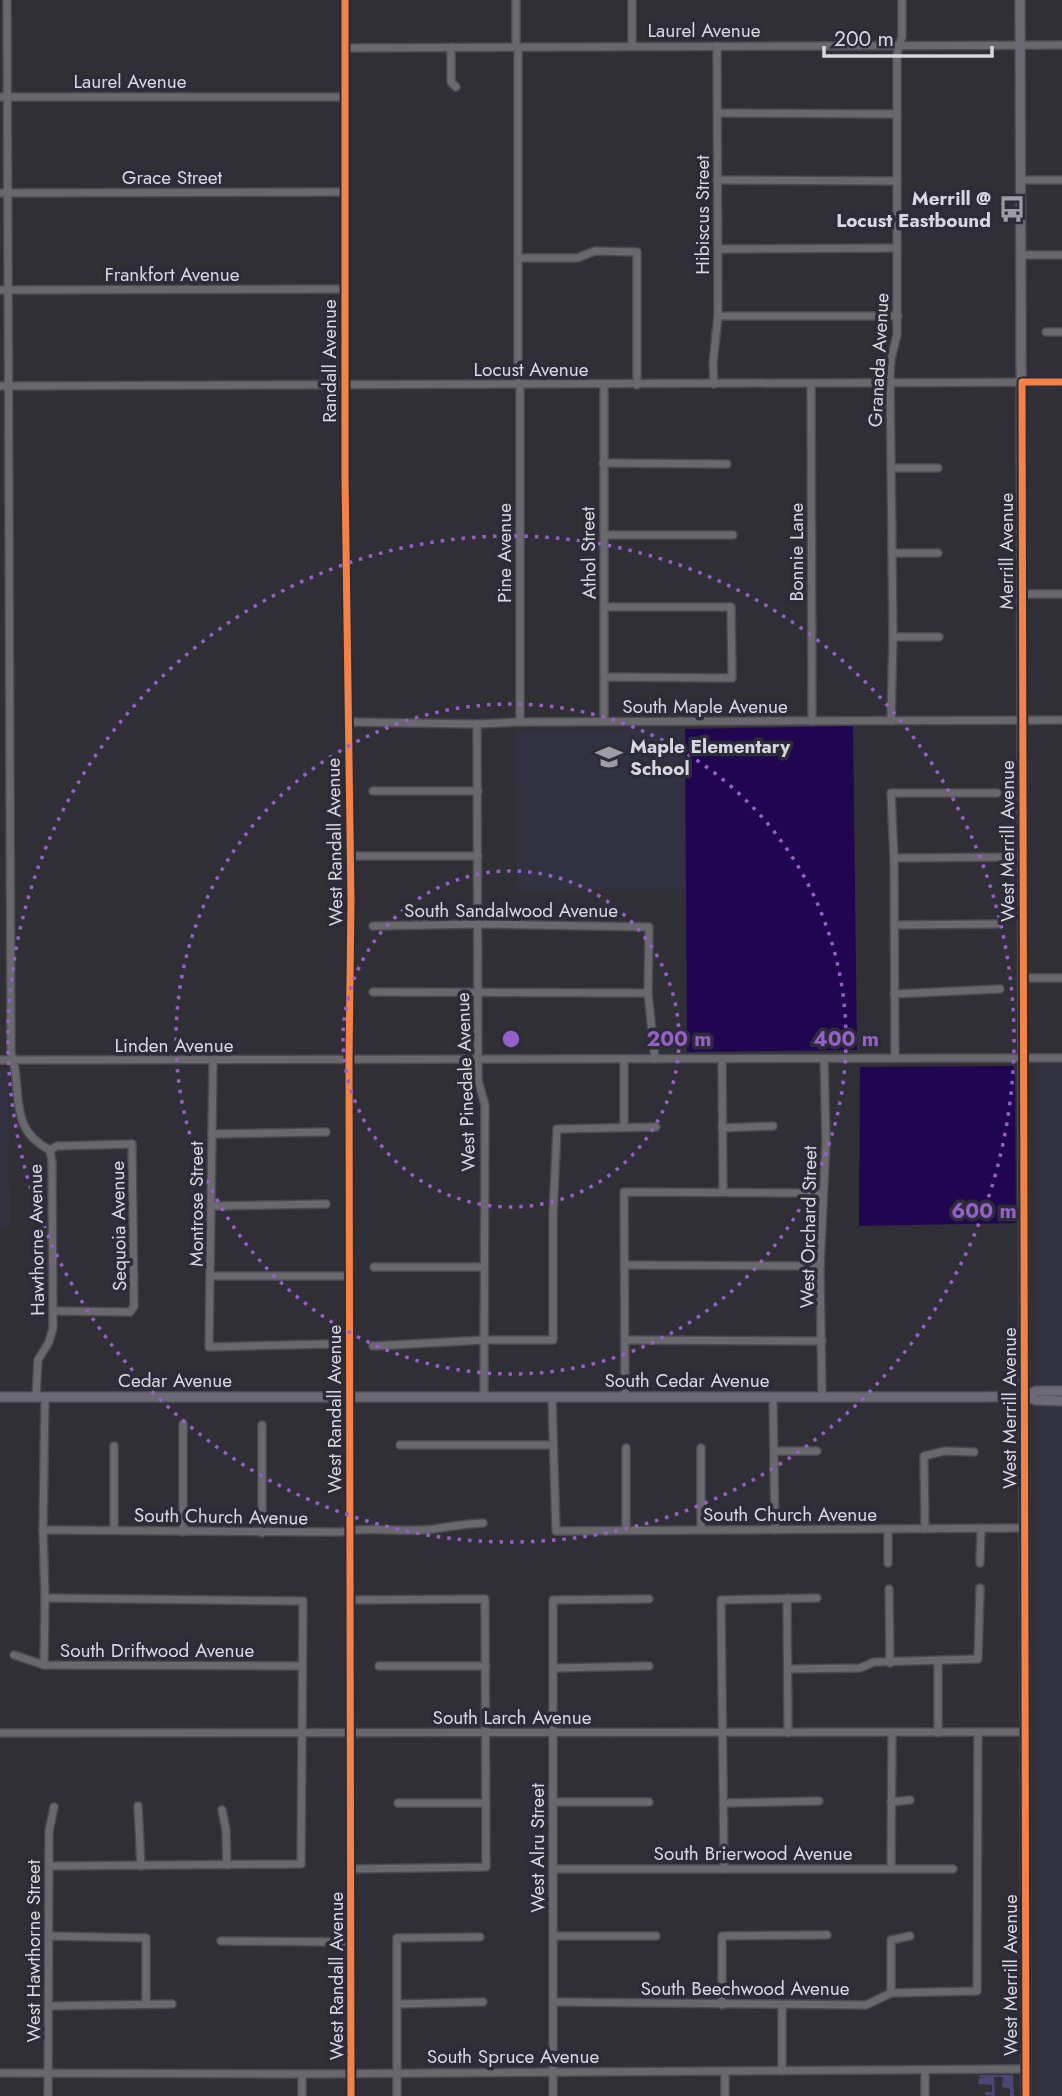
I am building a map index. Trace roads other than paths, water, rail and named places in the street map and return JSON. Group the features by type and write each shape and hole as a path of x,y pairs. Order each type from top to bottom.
{"main road":[{"name":"Merrill Avenue","path":"1020,0 1022,720"},
{"name":"West Merrill Avenue","path":"1022,720 1026,2096"},
{"name":"South Cedar Avenue","path":"349,1397 1025,1396 1036,1391 1062,1391"},
{"name":"South Cedar Avenue","path":"1025,1396 1036,1401 1062,1401"},
{"name":"Cedar Avenue","path":"0,1397 349,1397"}],"street":[{"name":"Hawthorne Avenue","path":"7,0 4,97 4,386 11,1038 19,1116 24,1128 42,1146 50,1150 52,1162 52,1334 38,1360 36,1371 41,1397"},
{"name":"Randall Avenue","path":"345,0 344,289 348,722"},
{"name":"Pine Avenue","path":"516,0 520,722"},
{"path":"632,0 632,46"},
{"name":"Granada Avenue","path":"891,721 893,637 890,382 898,316 897,54 902,37 902,0"},
{"name":"Laurel Avenue","path":"345,48 1062,45"},
{"name":"Hibiscus Street","path":"714,384 713,363 718,316 717,46"},
{"path":"451,47 451,82 456,87"},
{"name":"Laurel Avenue","path":"4,97 345,97"},
{"path":"718,113 897,114"},
{"path":"717,180 897,181"},
{"path":"1021,180 1062,180"},
{"name":"Grace Street","path":"4,193 345,192"},
{"path":"718,249 897,248"},
{"path":"518,258 577,258 595,251 638,252 637,385"},
{"path":"1022,255 1062,255"},
{"name":"Frankfort Avenue","path":"4,290 344,289"},
{"path":"718,316 898,316"},
{"path":"1046,332 1062,332"},
{"name":"Locust Avenue","path":"4,386 1062,382"},
{"name":"Bonnie Lane","path":"811,384 812,721"},
{"name":"Athol Street","path":"604,385 604,721"},
{"path":"603,463 727,464"},
{"path":"891,468 937,468"},
{"path":"604,535 733,536"},
{"path":"892,553 938,553"},
{"path":"1022,594 1062,594"},
{"path":"605,607 731,607 732,678 605,677"},
{"path":"893,637 939,637"},
{"name":"South Maple Avenue","path":"348,722 477,724 604,721 1062,720"},
{"name":"West Randall Avenue","path":"348,722 351,2096"},
{"name":"West Pinedale Avenue","path":"477,724 478,1080 485,1105 484,1397"},
{"path":"373,791 478,791"},
{"path":"895,1058 891,793 997,793"},
{"path":"350,856 478,856"},
{"path":"894,858 1023,857"},
{"name":"South Sandalwood Avenue","path":"373,926 478,923 649,927 648,993"},
{"path":"894,925 997,924"},
{"path":"1024,978 1062,978"},
{"path":"894,994 1000,989"},
{"path":"373,992 648,993 655,1059"},
{"name":"Linden Avenue","path":"0,1060 1062,1058"},
{"path":"624,1059 624,1126"},
{"name":"West Orchard Street","path":"822,1397 820,1266 826,1142 824,1059"},
{"path":"722,1060 723,1192"},
{"name":"Montrose Street","path":"213,1061 209,1347 328,1344"},
{"path":"722,1128 773,1126"},
{"path":"373,1346 484,1340 553,1340 553,1214 557,1129 656,1127"},
{"path":"212,1134 326,1132"},
{"name":"Sequoia Avenue","path":"50,1150 57,1146 132,1144 134,1306 130,1312 53,1311"},
{"path":"625,1397 624,1192 822,1193"},
{"path":"212,1206 326,1204"},
{"path":"625,1265 820,1266"},
{"path":"374,1267 484,1267"},
{"path":"211,1276 349,1276"},
{"path":"625,1340 822,1340"},
{"path":"41,1397 44,1665"},
{"path":"774,1397 775,1530"},
{"path":"400,1445 553,1445 552,1398"},
{"path":"183,1424 183,1532"},
{"path":"262,1425 262,1533"},
{"name":"South Church Avenue","path":"553,1445 556,1531 1025,1528"},
{"path":"114,1446 114,1530"},
{"path":"626,1448 626,1530"},
{"path":"701,1448 701,1530"},
{"path":"774,1451 817,1451"},
{"path":"925,1529 924,1456 945,1451 974,1452"},
{"name":"South Church Avenue","path":"43,1530 262,1533 433,1529 452,1524 483,1523"},
{"path":"980,1563 981,1528"},
{"path":"888,1530 888,1563"},
{"path":"788,1669 860,1668 874,1662 978,1659 980,1588"},
{"path":"889,1589 890,1663"},
{"path":"45,1598 303,1601 301,1864 49,1866"},
{"path":"787,1598 788,1733"},
{"path":"724,1869 721,1600 817,1598"},
{"path":"350,1600 485,1599 486,1666 486,1867 351,1869"},
{"name":"West Alru Street","path":"553,2096 553,1600 649,1599"},
{"name":"South Driftwood Avenue","path":"14,1655 44,1665 301,1666"},
{"path":"938,1661 938,1733"},
{"path":"379,1666 486,1666"},
{"path":"553,1668 649,1666"},
{"name":"South Larch Avenue","path":"0,1733 1025,1732"},
{"path":"891,1868 892,1733"},
{"name":"South Beechwood Avenue","path":"553,2003 866,2005 891,1993 977,1991 978,1733"},
{"path":"891,1802 911,1800"},
{"path":"724,1803 819,1801"},
{"path":"553,1802 649,1802"},
{"path":"398,1803 486,1803"},
{"path":"138,1806 141,1866"},
{"name":"West Hawthorne Street","path":"48,2096 49,1831 54,1807"},
{"path":"222,1810 226,1830 227,1865"},
{"name":"South Brierwood Avenue","path":"553,1869 953,1869"},
{"path":"722,2005 722,1936 827,1935"},
{"path":"49,1936 146,1938 146,2004"},
{"path":"553,1936 656,1936"},
{"path":"891,1993 891,1940 909,1936"},
{"path":"397,2096 397,1938 480,1937"},
{"path":"221,1941 351,1942"},
{"path":"397,2004 483,2003"},
{"path":"49,2006 172,2004"},
{"path":"782,2005 782,2071"},
{"name":"South Spruce Avenue","path":"0,2073 302,2074 1026,2069"},
{"path":"925,2070 925,2096"},
{"path":"725,2071 725,2096"},
{"path":"302,2074 302,2096"}],"place":[{"name":"Merrill @ Locust Eastbound","path":"1012,209"},
{"name":"Maple Elementary School","path":"609,757"}]}
